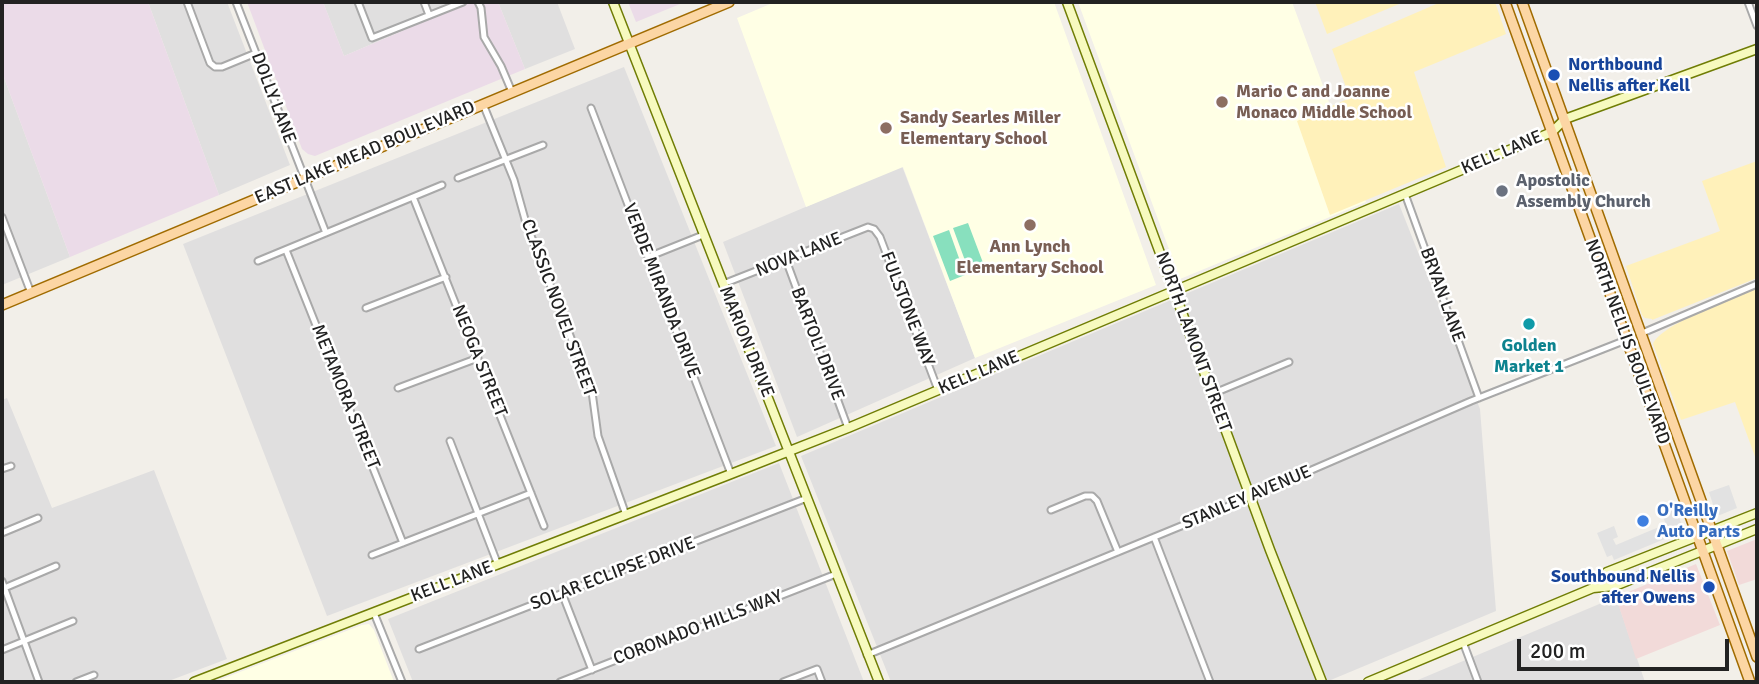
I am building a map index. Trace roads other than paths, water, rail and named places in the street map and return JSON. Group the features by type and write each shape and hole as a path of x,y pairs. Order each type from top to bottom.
{"main road":[{"name":"EAST LAKE MEAD BOULEVARD","path":"2,305 729,2"},
{"name":"NORTH NELLIS BOULEVARD","path":"1505,2 1751,682"},
{"name":"NORTH NELLIS BOULEVARD","path":"1522,2 1757,657"}],"street":[{"path":"187,2 210,63 215,67 222,67 256,54"},
{"name":"DOLLY LANE","path":"236,2 326,233"},
{"path":"358,2 372,38 463,2"},
{"path":"424,2 429,15"},
{"path":"478,2 484,37 512,92"},
{"name":"MARION DRIVE","path":"613,2 879,682"},
{"name":"NORTH LAMONT STREET","path":"1066,2 1321,682"},
{"path":"1748,2 1757,26"},
{"name":"KELL LANE","path":"194,682 848,428 1552,132 1565,119 1757,49"},
{"name":"CLASSIC NOVEL STREET","path":"483,104 592,392 598,436 626,515"},
{"name":"VERDE MIRANDA DRIVE","path":"592,108 731,474"},
{"path":"457,178 543,145"},
{"path":"258,261 442,185"},
{"name":"BRYAN LANE","path":"1405,193 1479,398"},
{"name":"NEOGA STREET","path":"414,197 544,526"},
{"path":"2,217 30,293"},
{"name":"NOVA LANE","path":"723,284 868,227 874,229"},
{"name":"FULSTONE WAY","path":"874,229 880,237 938,390"},
{"path":"648,257 704,235"},
{"name":"METAMORA STREET","path":"286,250 403,543"},
{"name":"BARTOLI DRIVE","path":"786,260 848,428"},
{"path":"366,308 446,277"},
{"path":"1640,334 1757,284"},
{"name":"STANLEY AVENUE","path":"867,655 1154,537 1479,398 1626,340"},
{"path":"398,388 478,358"},
{"path":"1212,394 1289,362"},
{"path":"450,441 498,565"},
{"path":"2,470 11,466"},
{"path":"372,555 531,493"},
{"path":"1051,510 1084,495 1092,496 1097,501 1118,552"},
{"name":"SOLAR ECLIPSE DRIVE","path":"419,649 807,498"},
{"path":"1592,588 1607,572 1757,513"},
{"path":"2,533 38,518"},
{"path":"1368,682 1592,588 1615,586 1757,529"},
{"path":"1154,537 1210,682"},
{"path":"3,588 56,566"},
{"name":"CORONADO HILLS WAY","path":"560,682 836,574"},
{"path":"2,581 39,682"},
{"path":"562,593 592,670"},
{"path":"374,612 402,682"},
{"path":"2,650 73,621"},
{"path":"1463,642 1478,682"},
{"path":"783,682 817,669 822,682"},
{"path":"76,682 94,676"}],"place":[{"name":"Northbound Nellis after Kell","path":"1554,75"},
{"name":"Mario C and Joanne Monaco Middle School","path":"1222,102"},
{"name":"Sandy Searles Miller Elementary School","path":"886,128"},
{"name":"Apostolic Assembly Church","path":"1502,191"},
{"name":"Ann Lynch Elementary School","path":"1030,225"},
{"name":"Golden Market 1","path":"1529,324"},
{"name":"O'Reilly Auto Parts","path":"1643,521"},
{"name":"Southbound Nellis after Owens","path":"1709,587"}]}
